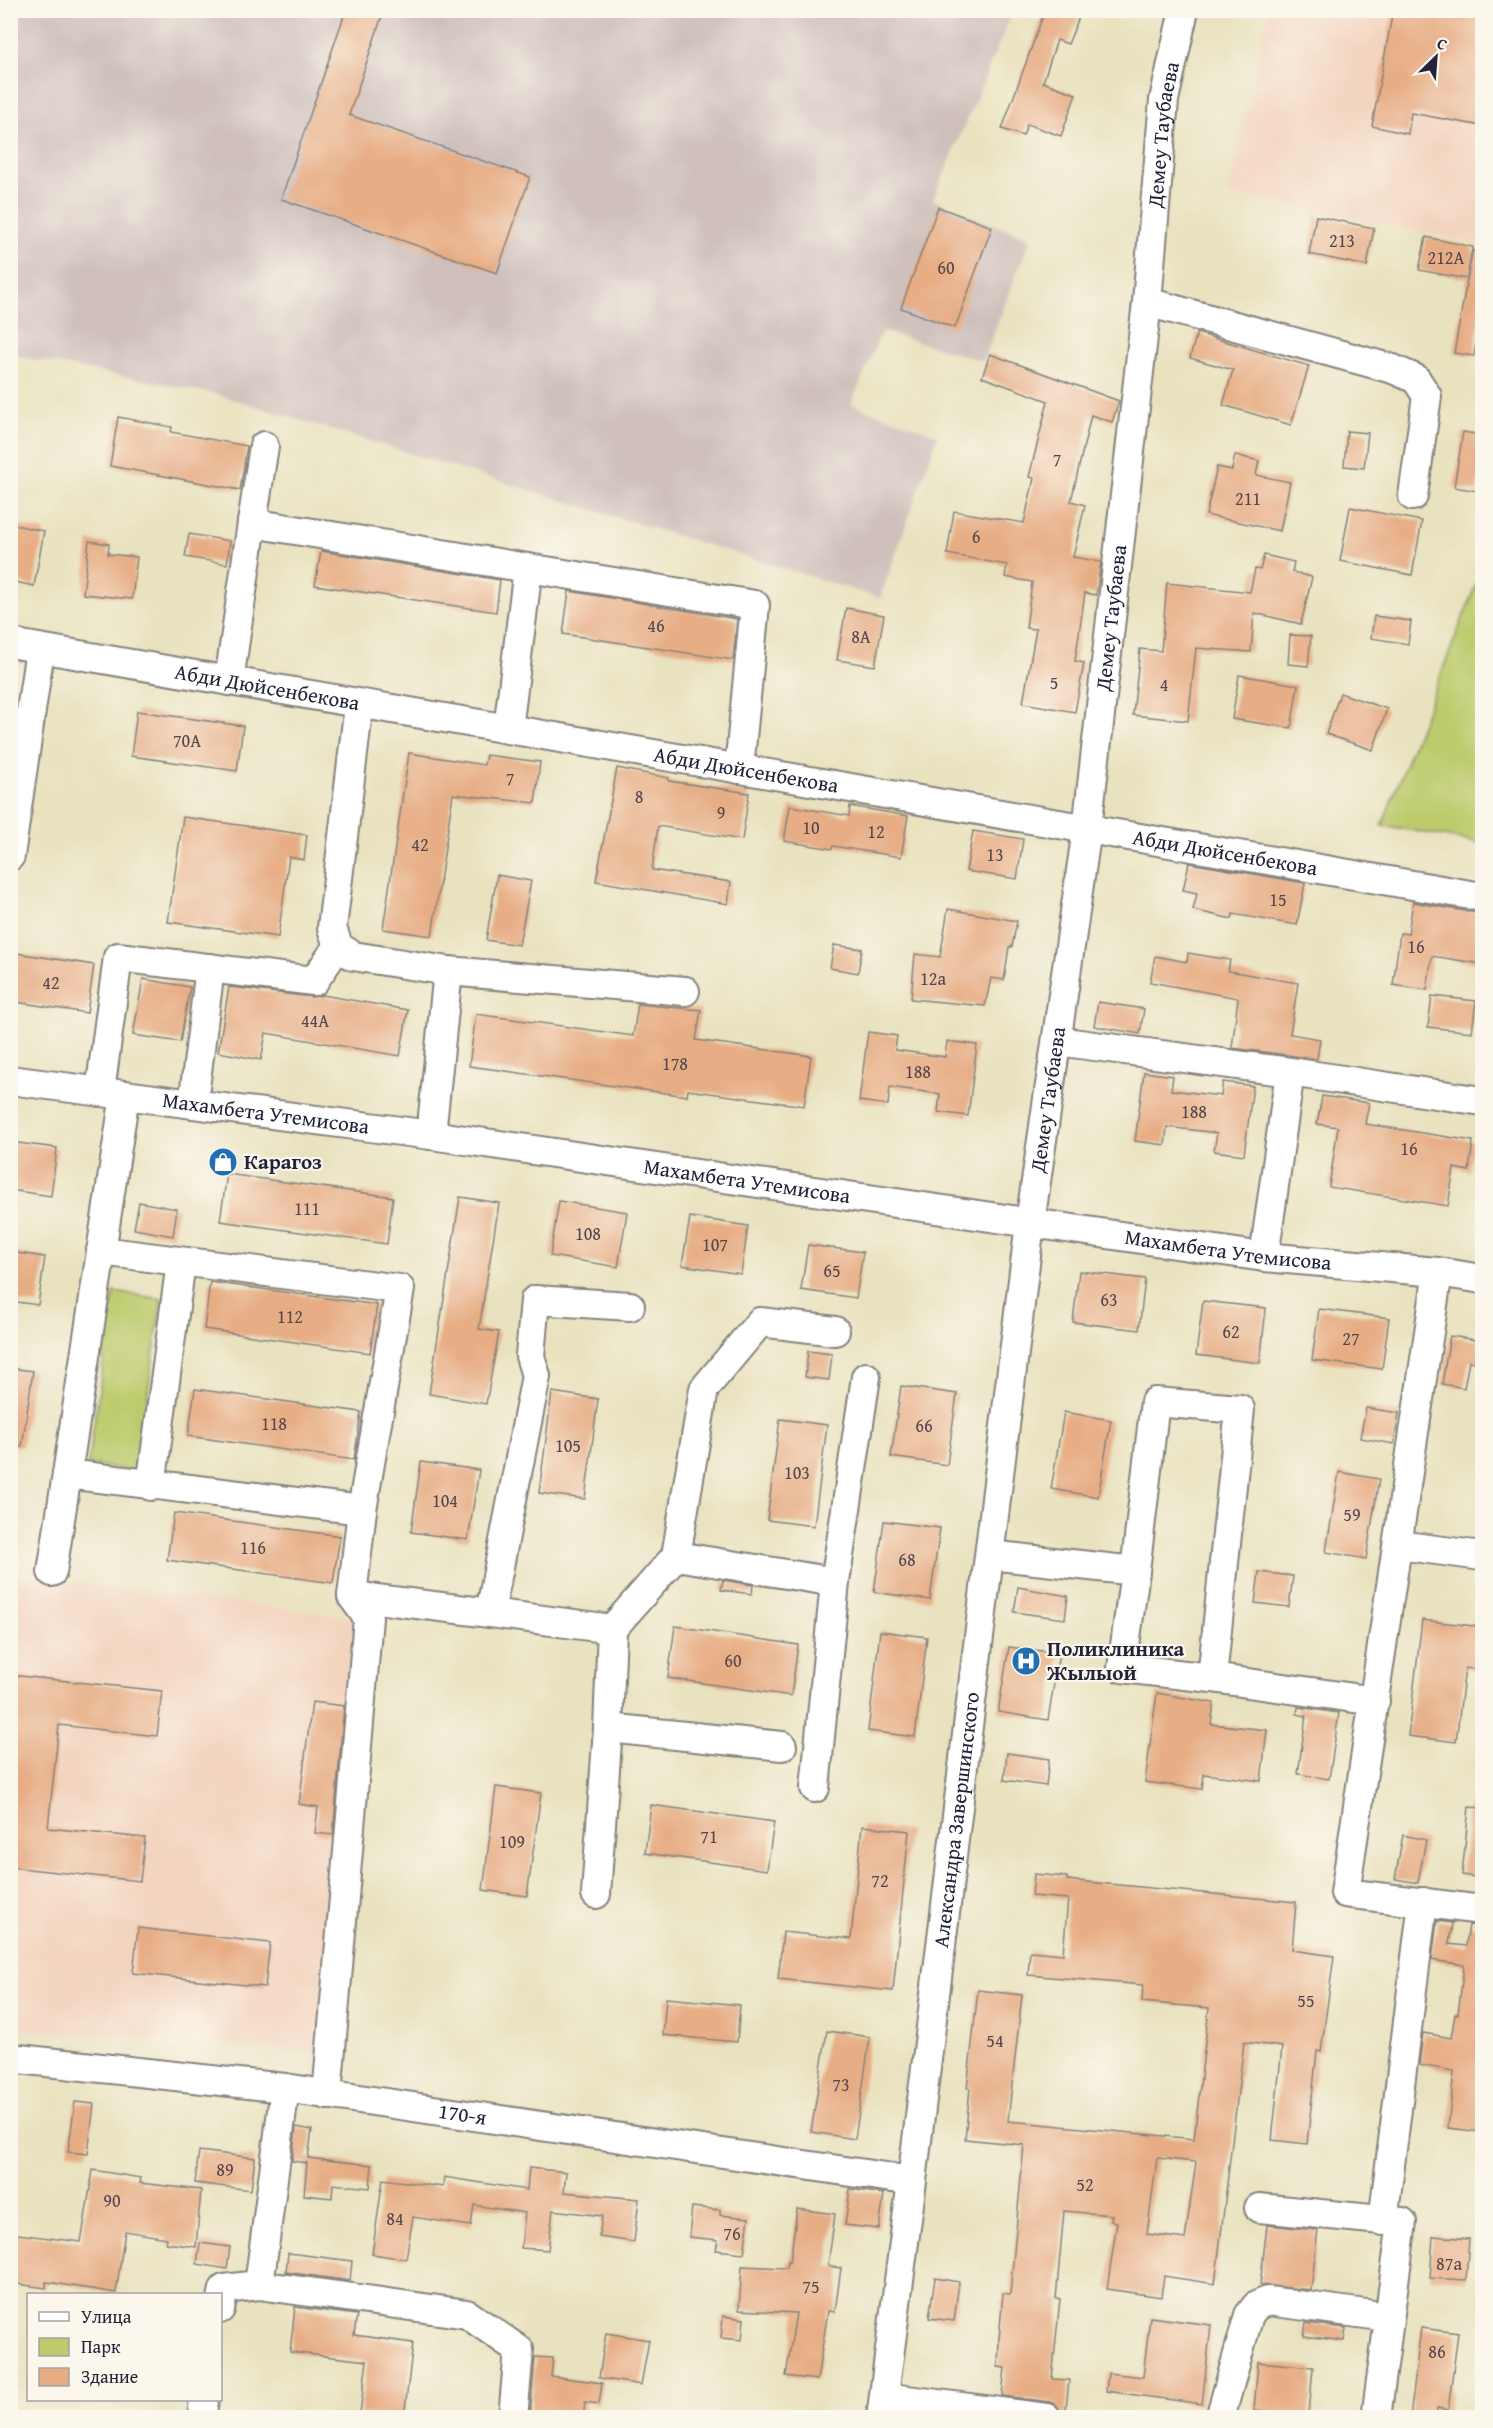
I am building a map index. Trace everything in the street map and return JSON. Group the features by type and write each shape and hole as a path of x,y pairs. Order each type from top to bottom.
{"street":[{"name":"Демеу Таубаева","path":"1030,1223 1087,829 1147,302 1164,100 1184,10"},
{"path":"1147,302 1394,369 1416,379 1427,396 1413,496"},
{"path":"229,681 264,446"},
{"path":"252,523 755,605 740,769"},
{"path":"508,729 528,568"},
{"name":"Абди Дюйсенбекова","path":"10,643 1482,897"},
{"path":"10,856 40,649"},
{"path":"359,704 332,928 338,946 353,956 448,971 685,991"},
{"path":"52,1572 101,1251 113,1093 118,957 314,981 338,946"},
{"path":"194,1104 210,968"},
{"path":"431,1135 448,971"},
{"path":"1057,1041 1290,1072 1482,1101"},
{"path":"1264,1257 1290,1072"},
{"name":"Махамбета Утемисова","path":"10,1080 431,1135 1264,1257 1438,1272 1482,1279"},
{"name":"Александра Завершинского","path":"883,2407 1030,1223"},
{"path":"101,1251 400,1289 362,1510 352,1596 368,1618 327,2095"},
{"path":"151,1486 181,1262"},
{"path":"1438,1272 1345,1893 1482,1910"},
{"path":"490,1613 536,1376 530,1356 535,1300 630,1306"},
{"path":"596,1894 608,1728 612,1629 676,1556 704,1389 760,1322 835,1331"},
{"path":"815,1788 835,1582 866,1377"},
{"path":"1212,1678 1240,1409 1155,1402 1122,1668 1375,1701"},
{"path":"66,1474 362,1510"},
{"path":"1398,1545 1482,1557"},
{"path":"990,1555 1135,1571"},
{"path":"676,1556 835,1582"},
{"path":"352,1596 612,1629"},
{"path":"608,1728 782,1746"},
{"path":"1383,2221 1423,1902"},
{"name":"170-я","path":"10,2058 285,2088 912,2181"},
{"path":"259,2285 285,2088"},
{"path":"1259,2208 1402,2223 1376,2418"},
{"path":"222,2299 224,2289 259,2285 468,2314 519,2350 513,2418"},
{"path":"1220,2418 1249,2315 1256,2306 1268,2301 1388,2317"},
{"path":"883,2407 1047,2418"}],"shaded area":[{"path":"10,11 1013,11 933,200 1030,239 983,361 882,331 851,404 938,435 880,598 216,394 11,355"},
{"path":"1268,11 1482,11 1482,244 1228,194"},
{"path":"10,1575 361,1618 315,2052 11,2029"}],"green space":[{"path":"1482,569 1482,843 1382,825"},
{"path":"114,1292 162,1299 136,1471 88,1464"}],"building":[{"path":"346,10 384,10 349,115 530,177 497,273 281,199"},
{"path":"1045,10 1082,10 1068,44 1057,40 1043,82 1076,94 1061,136 1027,124 1023,136 1002,129"},
{"path":"1393,10 1482,10 1482,126 1411,113 1408,134 1372,126"},
{"path":"938,207 992,227 955,328 901,308"},
{"path":"1316,216 1374,228 1367,266 1309,254"},
{"path":"1426,237 1473,247 1467,279 1419,270"},
{"path":"1472,251 1482,252 1482,306 1474,356 1454,353"},
{"path":"1197,333 1309,366 1291,425 1223,405 1233,370 1190,358"},
{"path":"990,354 1119,401 1112,422 1091,415 1071,501 1085,505 1073,557 1101,562 1096,595 1085,593 1075,661 1084,663 1075,712 1023,703 1036,629 1026,628 1032,582 1005,577 1007,565 947,554 954,511 1024,523 1034,478 1029,477 1048,401 982,377"},
{"path":"118,417 172,427 171,432 247,446 240,490 110,466"},
{"path":"1347,431 1368,433 1364,468 1344,466"},
{"path":"1463,432 1482,435 1482,459 1477,491 1454,487"},
{"path":"1235,455 1259,461 1256,475 1290,482 1280,531 1206,515 1217,467 1232,470"},
{"path":"1350,507 1422,521 1412,575 1340,561"},
{"path":"10,524 44,531 34,586 10,581"},
{"path":"189,534 230,541 227,564 185,557"},
{"path":"89,541 109,544 108,554 137,557 132,599 83,594"},
{"path":"321,551 500,580 496,612 315,585"},
{"path":"1264,555 1294,562 1292,572 1312,577 1301,624 1254,613 1251,652 1196,648 1188,721 1133,715 1140,649 1161,651 1167,583 1250,592 1255,569 1260,570"},
{"path":"569,591 737,619 733,660 563,634"},
{"path":"846,608 884,615 875,666 837,660"},
{"path":"1374,616 1411,621 1408,644 1371,638"},
{"path":"1290,635 1311,636 1308,666 1288,664"},
{"path":"1239,675 1298,685 1291,728 1232,719"},
{"path":"1340,693 1387,709 1373,750 1326,734"},
{"path":"137,711 243,726 237,771 131,756"},
{"path":"409,753 484,765 486,755 540,762 535,803 453,794 432,936 383,929"},
{"path":"617,768 669,778 669,781 749,793 742,840 658,826 652,870 731,882 728,904 596,881"},
{"path":"790,806 849,816 850,806 908,816 901,857 784,841"},
{"path":"183,817 307,835 304,860 289,857 278,937 168,922"},
{"path":"973,831 1023,839 1017,879 966,871"},
{"path":"1189,863 1305,883 1297,925 1233,914 1232,919 1193,910 1197,893 1183,890"},
{"path":"497,875 531,881 519,945 486,940"},
{"path":"1413,902 1482,914 1482,964 1432,956 1427,990 1393,985 1400,933 1408,934"},
{"path":"948,909 1017,921 1012,947 1009,947 1004,980 991,978 985,1006 911,999 915,954 940,957"},
{"path":"834,945 862,949 858,973 830,968"},
{"path":"10,952 94,965 87,1013 10,1001"},
{"path":"1188,953 1230,960 1228,971 1298,983 1290,1034 1320,1039 1317,1059 1232,1048 1238,998 1150,982 1155,956 1187,962"},
{"path":"143,979 190,987 180,1042 133,1035"},
{"path":"229,987 312,997 323,995 408,1010 400,1056 266,1033 261,1060 218,1052"},
{"path":"1432,996 1476,1001 1472,1032 1428,1027"},
{"path":"1098,1002 1144,1009 1140,1034 1094,1026"},
{"path":"638,1004 701,1010 696,1040 811,1056 804,1106 688,1090 687,1096 469,1066 476,1014 633,1036"},
{"path":"868,1032 897,1036 895,1050 945,1057 947,1041 977,1045 968,1116 938,1112 940,1094 890,1087 888,1105 859,1101"},
{"path":"1144,1072 1173,1076 1171,1090 1221,1096 1223,1082 1253,1086 1244,1155 1214,1151 1217,1133 1167,1127 1165,1145 1135,1141"},
{"path":"1322,1096 1369,1103 1365,1124 1473,1141 1469,1171 1454,1168 1448,1206 1329,1187 1338,1127 1317,1124"},
{"path":"10,1142 57,1148 51,1196 10,1190"},
{"path":"227,1174 393,1197 387,1244 220,1221"},
{"path":"460,1197 499,1203 479,1329 499,1332 486,1404 429,1394"},
{"path":"559,1201 627,1212 618,1267 550,1256"},
{"path":"139,1202 177,1209 173,1236 134,1229"},
{"path":"690,1217 748,1226 741,1274 682,1265"},
{"path":"808,1245 863,1252 856,1298 801,1290"},
{"path":"10,1252 45,1257 38,1305 10,1301"},
{"path":"1079,1271 1145,1279 1139,1330 1073,1322"},
{"path":"210,1282 377,1305 370,1353 204,1329"},
{"path":"1203,1301 1266,1308 1260,1363 1196,1355"},
{"path":"1319,1309 1389,1318 1382,1369 1312,1360"},
{"path":"1450,1336 1482,1341 1482,1363 1469,1361 1464,1388 1442,1384"},
{"path":"808,1351 832,1354 829,1380 805,1377"},
{"path":"10,1368 33,1371 22,1447 10,1446"},
{"path":"901,1386 957,1394 947,1465 891,1457"},
{"path":"195,1389 361,1412 354,1460 188,1436"},
{"path":"552,1392 598,1399 585,1499 539,1493"},
{"path":"1366,1408 1399,1413 1394,1444 1360,1438"},
{"path":"1064,1412 1111,1420 1098,1497 1051,1489"},
{"path":"780,1419 827,1425 814,1526 767,1520"},
{"path":"421,1462 479,1470 468,1540 411,1532"},
{"path":"1339,1472 1379,1479 1366,1559 1326,1552"},
{"path":"174,1513 340,1536 333,1583 167,1560"},
{"path":"884,1521 940,1528 930,1600 874,1592"},
{"path":"1259,1572 1293,1576 1289,1607 1255,1603"},
{"path":"723,1580 753,1585 752,1594 721,1590"},
{"path":"1018,1587 1068,1596 1065,1619 1014,1612"},
{"path":"1422,1620 1482,1627 1481,1670 1465,1668 1456,1742 1408,1736"},
{"path":"675,1626 798,1645 791,1696 668,1678"},
{"path":"880,1631 927,1637 915,1737 868,1731"},
{"path":"1009,1647 1059,1653 1048,1720 998,1712"},
{"path":"10,1675 162,1691 157,1736 59,1725 48,1828 145,1838 140,1881 10,1867 10,1752 14,1721 10,1721"},
{"path":"1157,1693 1214,1703 1211,1724 1267,1730 1261,1781 1204,1774 1202,1789 1145,1782"},
{"path":"312,1702 344,1706 333,1835 315,1833 318,1807 299,1804"},
{"path":"1298,1707 1339,1713 1329,1779 1298,1774 1306,1716 1297,1714"},
{"path":"1007,1753 1049,1759 1046,1786 1004,1780"},
{"path":"496,1787 541,1793 527,1896 483,1890"},
{"path":"651,1805 774,1822 767,1870 645,1853"},
{"path":"1469,1807 1482,1808 1482,1878 1462,1875"},
{"path":"862,1826 909,1831 893,1991 778,1979 783,1932 851,1939"},
{"path":"1403,1835 1426,1840 1418,1883 1395,1879"},
{"path":"1034,1874 1067,1877 1067,1880 1296,1902 1292,1950 1334,1956 1321,2052 1317,2051 1307,2144 1272,2140 1282,2047 1244,2042 1215,2284 1164,2276 1161,2297 1107,2289 1117,2222 1111,2221 1112,2215 1064,2211 1056,2299 1060,2299 1052,2379 1069,2380 1065,2418 1057,2405 1050,2402 1002,2396 1005,2368 998,2367 1003,2293 1010,2294 1024,2145 965,2139 970,2088 967,2088 978,1990 1022,1995 1008,2121 1194,2139 1209,2008 1142,2002 1143,1985 1028,1975 1030,1951 1063,1954 1068,1899 1032,1896","holes":["1157,2158 1196,2162 1185,2239 1147,2234"]},
{"path":"1437,1921 1452,1923 1449,1944 1466,1946 1469,1925 1482,1926 1482,2132 1448,2128 1454,2071 1419,2065 1423,2033 1451,2038 1455,2014 1458,2014 1464,1965 1432,1960"},
{"path":"138,1928 270,1943 265,1987 133,1973"},
{"path":"666,1998 740,2005 737,2042 663,2035"},
{"path":"827,2031 870,2037 855,2139 811,2132"},
{"path":"75,2102 94,2104 88,2154 68,2152"},
{"path":"296,2127 312,2130 308,2158 372,2165 370,2188 333,2184 332,2198 304,2195 307,2163 292,2161"},
{"path":"199,2151 255,2158 251,2190 195,2183"},
{"path":"529,2168 566,2172 564,2192 639,2199 634,2242 599,2237 602,2216 553,2210 548,2250 521,2248 525,2213 474,2205 471,2226 413,2217 406,2259 372,2254 383,2179 443,2187 444,2177 527,2190"},
{"path":"93,2170 141,2178 140,2183 201,2190 196,2247 166,2243 167,2238 125,2231 116,2293 46,2282 46,2288 10,2283 10,2233 81,2242"},
{"path":"850,2189 884,2194 879,2229 845,2225"},
{"path":"692,2207 720,2210 720,2215 749,2218 744,2253 716,2250 718,2240 689,2237"},
{"path":"797,2209 835,2214 828,2266 841,2268 835,2312 828,2311 817,2380 786,2376 796,2313 739,2310 742,2266 787,2268 788,2261 790,2262"},
{"path":"1267,2225 1318,2230 1311,2290 1260,2285"},
{"path":"1433,2236 1469,2239 1466,2280 1430,2278"},
{"path":"200,2243 230,2247 227,2269 197,2264"},
{"path":"288,2253 352,2261 350,2281 286,2272"},
{"path":"935,2278 959,2282 954,2321 929,2318"},
{"path":"295,2307 357,2315 354,2335 413,2343 404,2418 360,2413 367,2361 290,2352"},
{"path":"723,2316 744,2319 742,2340 721,2338"},
{"path":"1150,2317 1211,2325 1202,2404 1106,2391 1108,2373 1143,2377"},
{"path":"1306,2323 1346,2328 1344,2341 1304,2336"},
{"path":"1421,2328 1458,2333 1448,2410 1437,2408 1436,2418 1410,2418"},
{"path":"606,2333 649,2340 641,2385 599,2378"},
{"path":"535,2357 553,2358 551,2376 602,2383 599,2404 585,2402 583,2418 530,2418"},
{"path":"1258,2362 1313,2367 1309,2415 1254,2410"}],"place":[{"name":"Карагоз","path":"223,1162"},
{"name":"Поликлиника Жылыой","path":"1026,1661"}]}
